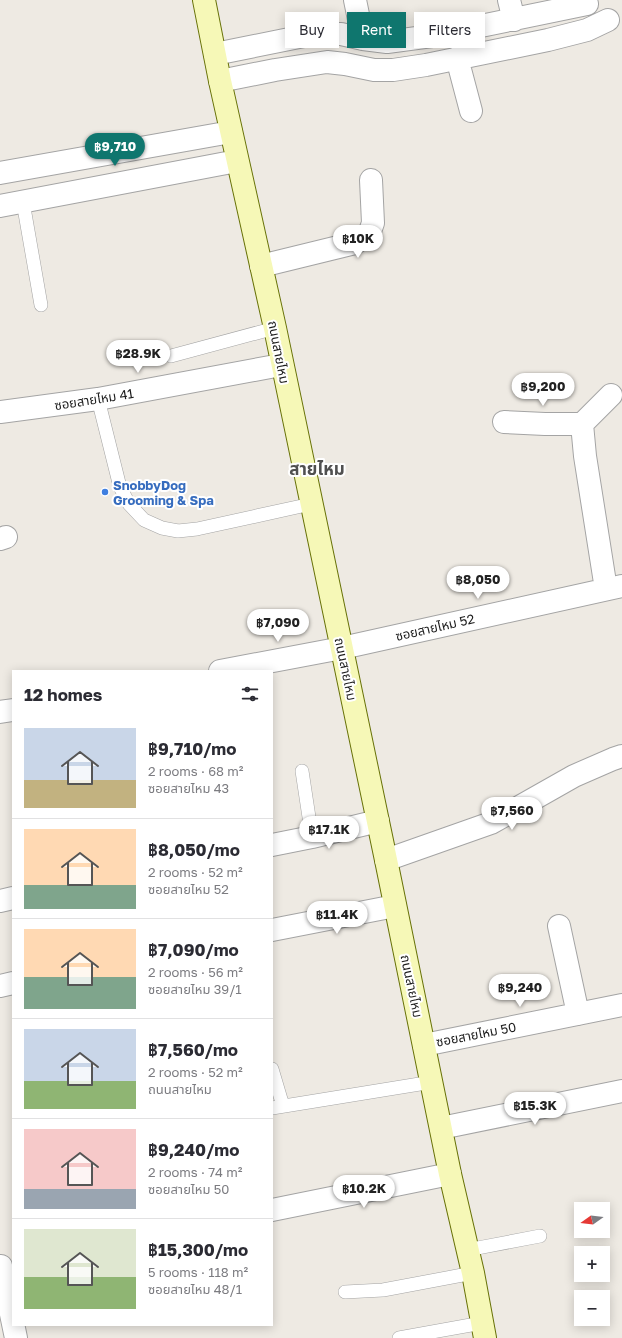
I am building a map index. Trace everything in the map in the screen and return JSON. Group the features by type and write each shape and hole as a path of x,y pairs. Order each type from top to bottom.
{"main road":[{"name":"ถนนสายไหม","path":"204,0 230,132 262,266 450,1174 473,1273 484,1331"}],"street":[{"path":"355,0 357,12"},
{"path":"406,39 432,36 511,10 587,2 592,12 599,17 615,18"},
{"path":"220,82 275,70 327,62 374,70 392,70 426,66 457,58 548,40 587,30 615,18"},
{"path":"215,54 314,34 347,35"},
{"path":"269,44 275,70"},
{"path":"457,58 471,111"},
{"path":"0,173 230,132"},
{"path":"0,206 237,161"},
{"path":"262,266 355,242 369,234 373,223 371,180"},
{"name":"ซอยสายไหม 41","path":"0,412 98,399 282,365"},
{"path":"504,422 582,424 611,395"},
{"path":"582,424 586,456 614,588"},
{"name":"ซอยสายไหม 52","path":"225,670 342,648 614,588"},
{"path":"0,712 12,710"},
{"path":"386,860 491,823 574,776 622,756"},
{"path":"273,845 378,821"},
{"path":"0,901 12,898"},
{"path":"273,930 395,906"},
{"path":"559,926 578,1014"},
{"path":"0,986 12,983"},
{"name":"ซอยสายไหม 50","path":"424,1045 622,1005"},
{"path":"441,1128 622,1091"},
{"path":"273,1210 450,1174"},
{"path":"5,1265 12,1311"},
{"path":"14,1326 16,1338"}],"lane":[{"path":"23,202 41,305"},
{"path":"171,356 275,328"},
{"path":"98,399 120,487 129,504 144,520 162,528 178,531 197,529 312,504"},
{"path":"302,771 312,837"},
{"path":"273,1077 277,1107 432,1082"},
{"path":"467,1250 540,1236"},
{"path":"345,1292 383,1290 473,1273"},
{"path":"399,1338 484,1331"}],"place":[{"name":"SnobbyDog Grooming & Spa","path":"105,492"}],"district":[{"name":"สายไหม","path":"317,469"}]}
